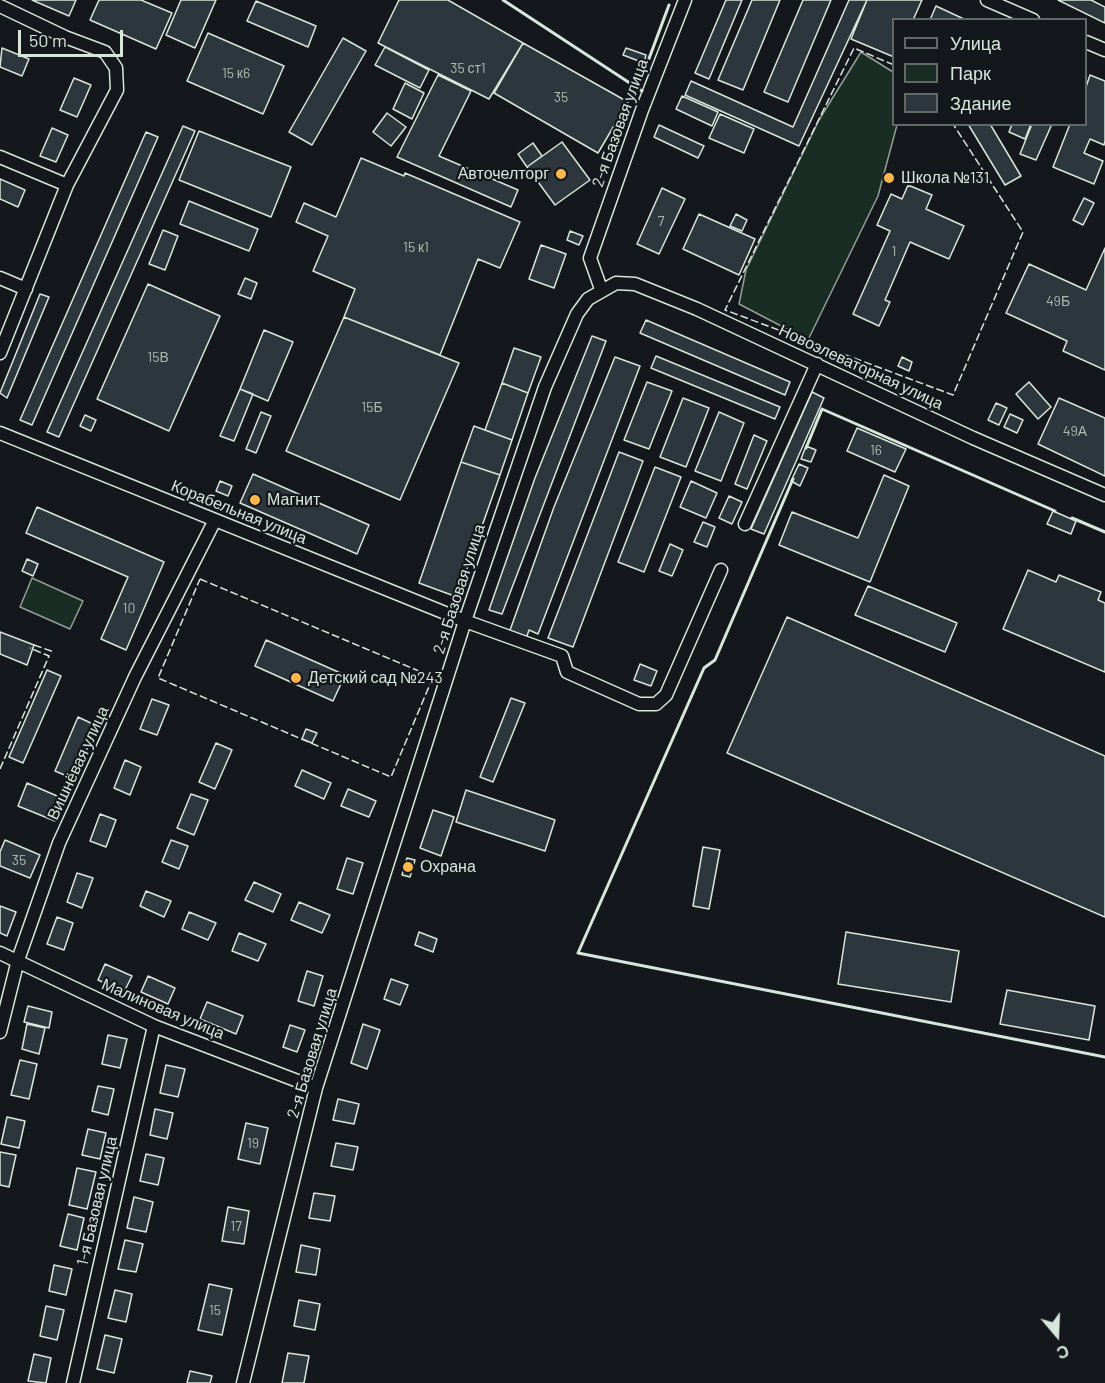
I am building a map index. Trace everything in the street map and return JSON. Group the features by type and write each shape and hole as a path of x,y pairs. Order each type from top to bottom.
{"street":[{"name":"2-я Базовая улица","path":"243,1383 316,1088 465,621 545,387 577,314 588,299 601,290 590,258 642,110 685,0"},
{"path":"987,0 1028,18"},
{"path":"0,6 65,37 105,52 116,68 117,90 67,185 0,353"},
{"path":"1087,42 1105,50"},
{"path":"0,157 67,185"},
{"path":"0,278 26,289"},
{"name":"Новоэлеваторная улица","path":"601,290 616,283 635,284 817,364 973,438 1105,495"},
{"path":"746,524 817,364"},
{"name":"Корабельная улица","path":"0,433 465,621 562,656 567,672 639,704 656,704 666,695 721,570"},
{"name":"Вишнёвая улица","path":"0,1032 18,960 59,843 135,676 215,520"},
{"name":"Малиновая улица","path":"0,953 154,1026 316,1088"},
{"name":"1-я Базовая улица","path":"73,1383 154,1026"}],"green space":[{"path":"861,52 892,71 892,126 897,126 878,196 808,340 739,304 746,270 819,120"},
{"path":"32,578 83,601 70,629 20,607"}],"building":[{"path":"32,0 76,0 69,16"},
{"path":"99,0 141,0 172,13 156,49 90,20"},
{"path":"181,0 216,0 195,48 166,35"},
{"path":"399,0 448,0 523,43 489,99 378,43"},
{"path":"726,0 742,0 709,79 695,73"},
{"path":"752,0 780,0 743,90 718,80"},
{"path":"803,0 831,0 788,102 764,92"},
{"path":"849,0 867,0 799,146 685,95 691,81 793,127"},
{"path":"867,0 922,0 914,18 892,18 892,56 851,39"},
{"path":"1058,0 1091,0 1105,7 1105,23"},
{"path":"256,1 316,26 308,47 247,21"},
{"path":"936,6 962,18 931,18"},
{"path":"208,33 284,66 263,114 187,81"},
{"path":"343,38 366,51 312,145 289,132"},
{"path":"523,43 628,102 598,153 494,93"},
{"path":"385,47 429,70 420,88 375,65"},
{"path":"2,48 29,59 22,76 0,67"},
{"path":"626,48 646,55 644,63 623,55"},
{"path":"438,75 471,91 439,156 518,190 511,207 397,157"},
{"path":"1090,75 1105,81 1104,145 1090,139 1084,153 1103,161 1094,184 1053,167 1069,126 1087,126 1087,84"},
{"path":"74,78 91,85 77,117 60,110"},
{"path":"405,83 424,93 412,119 393,109"},
{"path":"682,96 718,112 712,126 676,109"},
{"path":"387,113 406,127 391,146 373,132"},
{"path":"720,114 754,129 744,153 709,138"},
{"path":"659,125 704,146 698,158 654,137"},
{"path":"183,126 195,131 59,437 47,432"},
{"path":"969,126 991,126 1021,176 1005,185"},
{"path":"1011,126 1030,126 1025,139 1009,132"},
{"path":"1031,126 1051,126 1036,160 1020,154"},
{"path":"52,128 68,135 56,162 40,156"},
{"path":"199,131 291,167 271,217 179,180"},
{"path":"146,132 158,137 32,425 20,420"},
{"path":"562,142 590,180 555,205 527,167"},
{"path":"533,143 542,156 527,167 518,154"},
{"path":"361,158 404,176 405,173 520,222 500,268 478,259 440,355 344,317 355,289 313,271 328,236 296,222 304,203 336,217"},
{"path":"0,179 25,190 18,207 0,199"},
{"path":"908,185 932,195 926,209 964,226 949,259 910,242 885,300 890,302 879,326 853,314 890,231 877,225 891,194 902,199"},
{"path":"662,188 685,199 659,254 637,244"},
{"path":"1084,198 1094,203 1083,225 1073,220"},
{"path":"189,201 258,229 249,251 180,224"},
{"path":"699,214 755,239 739,275 683,249"},
{"path":"736,214 747,220 742,231 730,226"},
{"path":"163,230 178,236 165,270 149,264"},
{"path":"570,231 583,236 579,245 567,240"},
{"path":"541,245 566,254 554,288 529,279"},
{"path":"1105,248 1105,370 1063,351 1067,341 1006,313 1029,264 1086,290"},
{"path":"245,278 257,283 251,299 238,294"},
{"path":"148,284 220,316 169,431 97,399"},
{"path":"40,294 49,297 7,398 0,393"},
{"path":"344,317 459,363 400,500 286,451"},
{"path":"646,320 790,382 785,395 640,333"},
{"path":"264,330 293,342 268,401 240,389"},
{"path":"592,336 606,341 502,614 489,610 535,478"},
{"path":"514,348 541,357 528,393 502,383"},
{"path":"656,356 780,407 775,419 651,368"},
{"path":"615,357 640,366 538,634 529,630 526,639 509,633 554,507"},
{"path":"902,357 912,362 909,371 898,366"},
{"path":"647,382 672,391 649,449 624,440"},
{"path":"1029,382 1051,407 1038,419 1016,394"},
{"path":"502,383 528,393 512,440 485,430"},
{"path":"240,389 253,394 234,441 220,436"},
{"path":"812,392 824,398 764,534 751,529"},
{"path":"683,398 709,408 686,467 660,457"},
{"path":"1059,398 1105,418 1105,476 1038,444"},
{"path":"996,403 1007,408 999,425 988,420"},
{"path":"261,412 271,416 256,453 246,449"},
{"path":"719,412 744,423 721,481 695,471"},
{"path":"1010,414 1023,420 1017,433 1004,427"},
{"path":"85,415 96,420 91,431 80,426"},
{"path":"474,426 512,440 500,475 461,462"},
{"path":"857,428 906,449 895,472 847,451"},
{"path":"754,435 767,441 747,489 735,484"},
{"path":"806,446 816,450 811,462 801,459"},
{"path":"619,452 643,461 573,647 548,638"},
{"path":"461,462 500,475 457,597 419,583"},
{"path":"799,464 808,468 800,486 791,481"},
{"path":"655,467 681,477 644,572 618,562"},
{"path":"253,474 369,525 357,554 240,503"},
{"path":"884,475 909,486 870,582 779,545 792,512 858,538"},
{"path":"220,481 232,486 228,496 216,491"},
{"path":"691,481 717,493 706,518 680,507"},
{"path":"729,496 742,502 732,524 719,518"},
{"path":"37,507 164,562 126,650 101,639 128,577 26,533"},
{"path":"1053,511 1076,521 1071,534 1047,524"},
{"path":"703,522 715,527 707,547 694,542"},
{"path":"670,544 683,550 672,576 659,571"},
{"path":"27,559 38,564 33,576 22,571"},
{"path":"1028,570 1056,582 1059,575 1101,592 1098,600 1105,603 1105,672 1003,629"},
{"path":"868,586 957,623 945,652 855,615"},
{"path":"787,617 1105,756 1105,917 727,753"},
{"path":"0,632 34,645 27,665 0,654"},
{"path":"266,640 345,675 333,701 255,666"},
{"path":"640,664 657,671 651,686 634,680"},
{"path":"47,670 61,676 23,763 9,757"},
{"path":"511,698 525,703 493,782 480,777"},
{"path":"152,699 169,705 157,735 140,729"},
{"path":"78,717 97,726 74,779 55,771"},
{"path":"306,729 317,733 312,743 302,739"},
{"path":"216,743 232,750 215,789 199,782"},
{"path":"125,760 141,767 130,795 114,788"},
{"path":"302,770 331,783 324,799 295,786"},
{"path":"27,783 64,799 55,821 18,806"},
{"path":"348,789 376,801 369,817 341,806"},
{"path":"466,790 555,820 545,851 456,822"},
{"path":"191,794 208,800 194,835 177,828"},
{"path":"433,810 454,817 441,856 420,848"},
{"path":"100,814 116,820 106,847 90,841"},
{"path":"5,840 40,855 30,878 0,866 0,852"},
{"path":"171,840 188,846 179,869 162,862"},
{"path":"703,847 720,850 709,909 693,906"},
{"path":"347,858 363,863 353,894 337,889"},
{"name":"Охрана","path":"407,858 415,860 410,877 402,875"},
{"path":"77,873 93,878 82,908 67,902"},
{"path":"254,882 281,894 273,912 245,900"},
{"path":"146,891 171,901 164,917 140,906"},
{"path":"299,902 330,915 322,933 291,920"},
{"path":"0,906 16,912 7,936 0,933"},
{"path":"189,912 216,923 208,940 182,929"},
{"path":"57,917 73,923 64,950 47,944"},
{"path":"419,932 437,939 433,952 415,945"},
{"path":"846,932 959,951 951,1002 838,984"},
{"path":"239,933 266,944 258,961 232,951"},
{"path":"105,964 132,976 124,992 98,980"},
{"path":"307,971 323,976 314,1006 298,1001"},
{"path":"148,976 175,988 168,1004 141,992"},
{"path":"391,979 408,985 400,1005 384,999"},
{"path":"1007,990 1095,1006 1089,1040 1000,1024"},
{"path":"207,1002 243,1016 236,1034 200,1019"},
{"path":"28,1006 52,1012 49,1028 24,1022"},
{"path":"27,1024 45,1028 39,1054 22,1049"},
{"path":"363,1024 380,1030 367,1069 351,1063"},
{"path":"290,1025 305,1030 297,1052 283,1047"},
{"path":"108,1035 127,1039 120,1068 102,1064"},
{"path":"20,1060 37,1064 29,1099 11,1095"},
{"path":"166,1065 185,1069 178,1097 160,1093"},
{"path":"98,1086 114,1089 108,1115 92,1111"},
{"path":"338,1099 359,1104 354,1124 333,1120"},
{"path":"155,1109 173,1113 167,1139 150,1135"},
{"path":"7,1117 25,1121 19,1148 1,1144"},
{"path":"246,1123 268,1128 260,1164 238,1159"},
{"path":"88,1129 106,1133 100,1159 82,1155"},
{"path":"336,1143 358,1147 353,1170 331,1166"},
{"path":"0,1152 16,1155 9,1187 0,1185"},
{"path":"146,1154 164,1158 158,1185 140,1181"},
{"path":"77,1168 96,1172 87,1209 69,1205"},
{"path":"314,1193 335,1196 330,1221 309,1218"},
{"path":"134,1197 153,1202 146,1232 127,1228"},
{"path":"228,1207 249,1211 244,1244 222,1241"},
{"path":"68,1214 84,1218 77,1250 60,1246"},
{"path":"125,1240 143,1244 136,1272 118,1269"},
{"path":"301,1245 320,1249 316,1275 296,1272"},
{"path":"54,1265 72,1269 66,1295 49,1291"},
{"path":"209,1284 232,1289 222,1335 198,1330"},
{"path":"115,1290 132,1294 126,1322 108,1318"},
{"path":"299,1300 320,1304 315,1330 294,1326"},
{"path":"46,1306 64,1310 57,1340 40,1336"},
{"path":"105,1335 122,1339 114,1373 97,1369"},
{"path":"288,1353 309,1356 304,1383 282,1383"},
{"path":"34,1354 51,1358 46,1383 28,1381"},
{"path":"190,1371 212,1376 210,1383 187,1383"}],"fence":[{"path":"892,64 854,48 725,310 953,395 1023,232 954,126"},
{"path":"200,579 433,677 391,777 158,678 200,579"},
{"path":"34,645 54,652"},
{"path":"0,769 49,656 30,648"}],"wall":[{"path":"503,0 642,91"},
{"path":"644,72 669,5"},
{"path":"806,448 822,409 1055,511"},
{"path":"793,479 715,660 704,668 578,953 1105,1057"},
{"path":"1072,518 1105,532"}],"place":[{"name":"Авточелторг","path":"561,174"},
{"name":"Школа №131","path":"889,178"},
{"name":"Магнит","path":"255,500"},
{"name":"Детский сад №243","path":"296,678"},
{"name":"Охрана","path":"408,867"}]}
